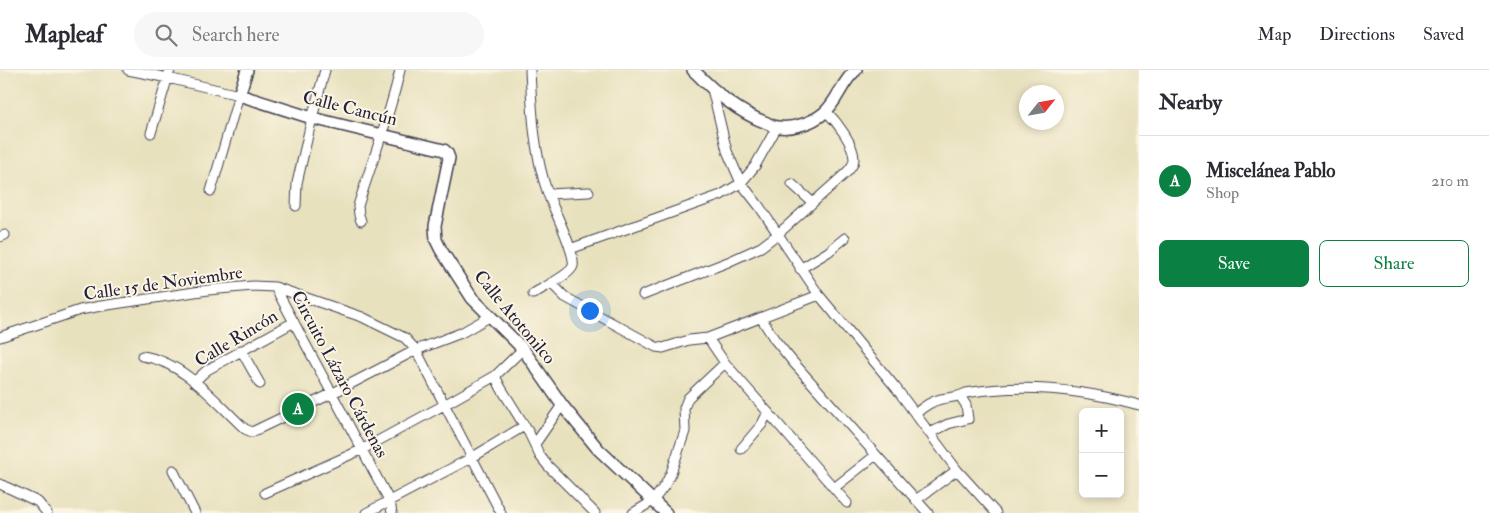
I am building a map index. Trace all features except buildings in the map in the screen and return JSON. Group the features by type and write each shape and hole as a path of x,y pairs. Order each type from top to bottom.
{"street":[{"name":"Calle Cancún","path":"128,70 170,74 312,118 444,150 447,153"},
{"path":"211,192 247,70"},
{"path":"296,206 297,183 325,70"},
{"path":"361,221 358,206 381,134 393,104 400,70"},
{"path":"530,70 535,139 540,167 548,194 570,249 573,263 569,272 533,294"},
{"path":"693,70 712,89 748,116 777,127 804,124 814,120 826,111 856,70"},
{"path":"151,133 170,74"},
{"path":"712,89 727,151 741,182 819,295 896,388 957,470 996,513"},
{"path":"643,295 728,262 760,246 778,234 846,173 853,165 854,159 849,142 826,111"},
{"path":"570,249 721,195 741,182 755,166 777,127"},
{"name":"Calle Atotonilco","path":"447,153 449,158 435,226 436,240 472,298 523,349 562,405 598,450 666,513"},
{"path":"792,184 812,202"},
{"path":"548,194 589,192"},
{"path":"800,269 828,252 846,238"},
{"path":"551,283 565,297 656,347 663,348 689,340 708,338 819,295"},
{"name":"Calle 15 de Noviembre","path":"0,337 80,310 101,306 208,290 252,286 274,287"},
{"name":"Circuito Lázaro Cárdenas","path":"274,287 363,449 390,502 392,513"},
{"name":"Circuito Lázaro Cárdenas","path":"274,287 362,317 405,338 416,350 501,513"},
{"path":"142,356 154,358 176,369 194,382 245,429 252,432 333,394 416,350 461,333 491,316"},
{"path":"760,318 775,340 928,513"},
{"name":"Calle Rincón","path":"194,382 207,370 294,322"},
{"path":"708,338 725,363 847,503"},
{"path":"265,493 363,449 444,405 495,376 523,349"},
{"path":"242,350 260,384"},
{"path":"633,513 653,501 665,486 682,444 685,431 684,408 688,398 725,363"},
{"path":"495,376 535,444 540,456 595,513"},
{"path":"915,414 930,402 974,392 1059,388 1103,395 1139,405"},
{"path":"930,433 948,424 968,419 966,405 960,396"},
{"path":"535,444 562,405"},
{"path":"741,449 762,424 768,412"},
{"path":"366,513 473,457 524,426"},
{"path":"834,488 876,455"},
{"path":"173,470 195,513"},
{"path":"916,500 957,470"},
{"path":"0,484 38,502 47,513"}],"place":[{"name":"Miscelánea Pablo","path":"298,409"}]}
